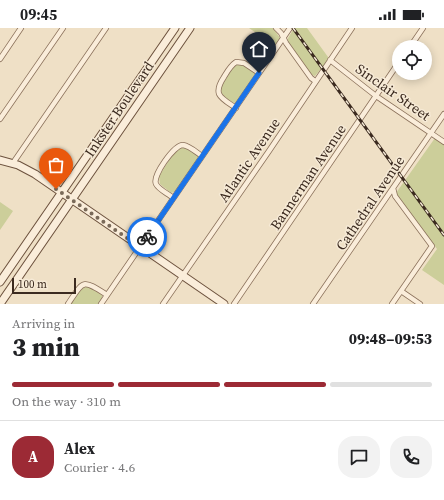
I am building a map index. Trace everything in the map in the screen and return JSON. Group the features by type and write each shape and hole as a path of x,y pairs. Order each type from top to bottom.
{"main road":[{"name":"Inkster Boulevard","path":"0,282 175,28"},
{"name":"Inkster Boulevard","path":"0,304 190,28"},
{"path":"0,160 13,163 35,174 224,304"}],"street":[{"path":"0,59 21,28"},
{"path":"0,119 63,28"},
{"path":"13,163 106,28"},
{"path":"276,28 281,33 311,78 315,81"},
{"path":"101,304 290,28"},
{"name":"Atlantic Avenue","path":"163,304 270,151 315,81 352,28"},
{"path":"415,40 423,28"},
{"name":"Sinclair Street","path":"330,60 376,96 444,142"},
{"path":"236,108 220,97 217,90 218,85 232,65 236,62 244,63 259,73"},
{"name":"Bannerman Avenue","path":"234,304 392,72"},
{"name":"Cathedral Avenue","path":"313,304 444,114"},
{"path":"174,198 159,188 156,182 157,175 166,161 176,148 182,145 187,146 202,156"},
{"path":"392,304 432,246 395,196 393,188"},
{"path":"68,304 82,285 91,284 107,295"},
{"path":"401,291 420,304"}],"green space":[{"path":"249,28 273,28 280,38 276,45 272,44"},
{"path":"294,28 307,28 328,57 328,60 315,76 312,75 287,40"},
{"path":"239,64 251,68 255,74 237,102 234,103 222,94 221,88 232,69"},
{"path":"435,138 444,145 444,285 422,270 437,249 396,193"},
{"path":"180,148 186,148 198,155 198,158 176,191 171,193 160,184 159,176 175,151"},
{"path":"0,202 13,211 0,230"},
{"path":"90,287 102,294 102,298 98,304 70,304 81,288"}],"railway":[{"path":"293,28 444,235"}],"way so far":[{"path":"56,189 140,247 147,237"}],"route":[{"path":"147,237 259,73"}]}
